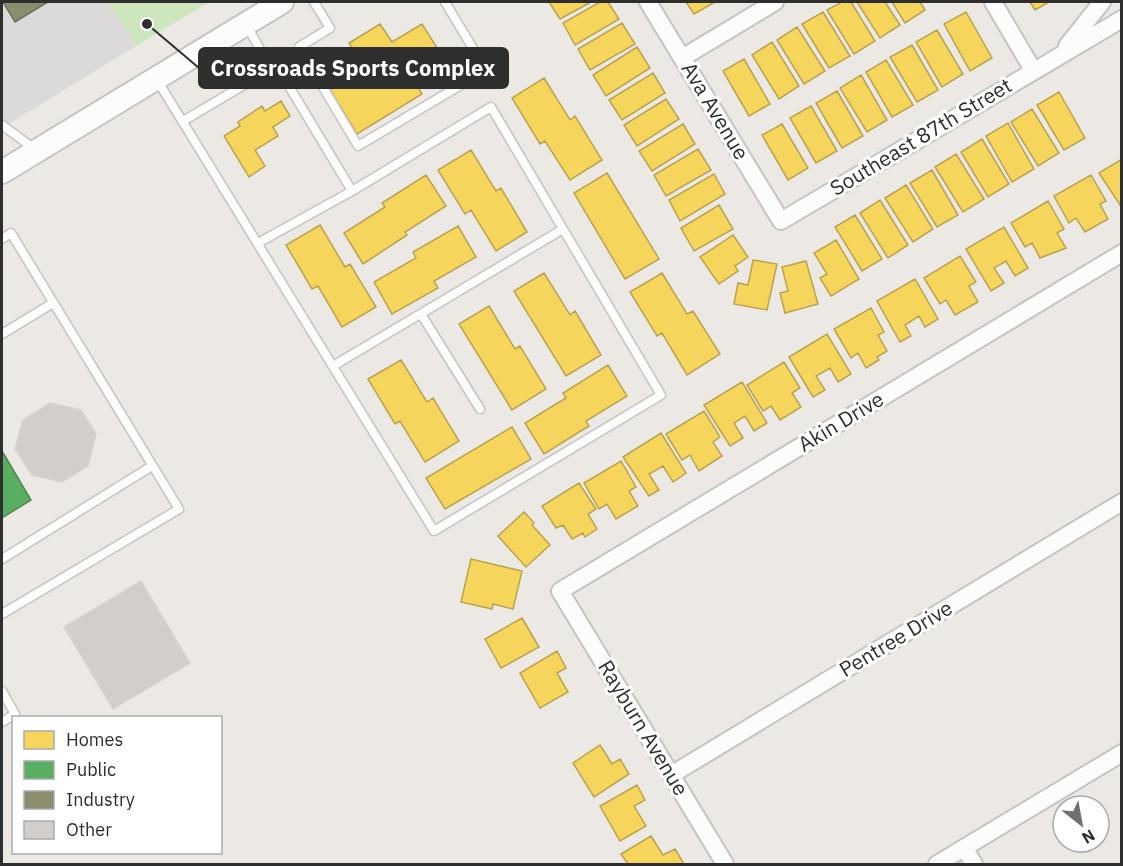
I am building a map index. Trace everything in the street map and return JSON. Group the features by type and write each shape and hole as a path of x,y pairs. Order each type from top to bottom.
{"main road":[{"path":"2,172 282,2"}],"street":[{"name":"Ava Avenue","path":"648,2 781,221"},
{"path":"682,58 775,2"},
{"path":"993,2 1033,70"},
{"name":"Southeast 87th Street","path":"1060,53 1102,2"},
{"name":"Southeast 87th Street","path":"781,221 1060,53 1122,19"},
{"name":"Akin Drive","path":"560,591 1122,253"},
{"name":"Pentree Drive","path":"671,775 1122,502"},
{"name":"Rayburn Avenue","path":"560,591 725,864"},
{"path":"937,864 1122,753"},
{"path":"964,848 974,864"}],"lane":[{"path":"314,2 330,28 299,47 358,146 486,70 445,2"},
{"path":"246,23 271,69 284,78 352,191"},
{"path":"183,121 271,69"},
{"path":"156,78 434,531 662,395 491,107 352,191 258,243"},
{"path":"2,125 37,150"},
{"path":"333,366 563,229"},
{"path":"2,239 11,233 179,509 2,614"},
{"path":"2,334 53,303"},
{"path":"421,314 480,410"},
{"path":"2,559 152,466"},
{"path":"2,692 15,714 2,722"}],"shaded area":[{"path":"2,2 108,2 136,46 2,128"}],"green space":[{"path":"108,2 209,2 136,46"}],"building: Homes":[{"path":"549,2 591,2 560,19"},
{"path":"600,2 608,2 619,19 575,45 563,23"},
{"path":"686,2 715,2 694,14"},
{"path":"842,2 851,2 875,41 854,54 827,10"},
{"path":"857,2 885,2 900,25 880,38"},
{"path":"892,2 920,2 925,10 905,23"},
{"path":"1030,2 1049,2 1035,10"},
{"path":"823,12 850,56 829,68 802,24"},
{"path":"966,12 992,58 970,71 944,24"},
{"path":"622,23 635,44 590,70 578,49"},
{"path":"380,24 392,42 422,24 446,62 415,82 422,94 357,134 325,82 360,61 349,43"},
{"path":"797,27 825,71 804,84 777,40"},
{"path":"937,30 963,74 942,87 916,42"},
{"path":"772,42 799,86 779,99 752,55"},
{"path":"912,45 938,90 917,102 890,57"},
{"path":"637,47 650,68 606,96 593,75"},
{"path":"744,59 770,104 749,116 723,71"},
{"path":"886,60 913,105 892,117 866,72"},
{"path":"653,73 665,93 622,120 609,100"},
{"path":"861,75 887,120 867,132 840,88"},
{"path":"544,78 570,120 575,116 602,160 570,180 545,141 540,144 512,98"},
{"path":"837,91 863,136 842,148 816,103"},
{"path":"1059,92 1085,138 1064,150 1037,105"},
{"path":"666,99 679,119 637,146 624,125"},
{"path":"281,101 290,116 273,127 278,136 255,150 265,166 249,177 224,136 240,126 238,122 262,106 265,111"},
{"path":"811,106 837,151 816,163 790,118"},
{"path":"1032,109 1059,153 1038,166 1011,122"},
{"path":"1008,123 1034,169 1012,182 986,136"},
{"path":"683,124 695,144 652,171 639,151"},
{"path":"782,124 808,168 788,180 762,135"},
{"path":"982,139 1009,184 988,197 961,152"},
{"path":"698,149 711,170 666,196 654,175"},
{"path":"471,150 496,191 501,188 527,232 496,251 471,210 465,214 438,170"},
{"path":"956,154 984,199 963,212 935,167"},
{"path":"1122,159 1122,208 1099,173"},
{"path":"932,170 958,215 937,227 910,183"},
{"path":"607,173 659,259 625,279 574,193"},
{"path":"714,174 725,194 680,221 669,200"},
{"path":"426,175 446,206 405,232 407,235 363,264 344,233 385,207 382,203"},
{"path":"1091,175 1106,201 1100,204 1108,219 1085,232 1076,218 1069,223 1054,196"},
{"path":"906,185 933,229 913,242 885,198"},
{"path":"880,200 908,245 888,258 860,213"},
{"path":"1048,201 1064,229 1057,233 1066,248 1040,258 1032,243 1025,247 1011,223"},
{"path":"719,205 733,229 694,251 681,228"},
{"path":"855,215 882,259 862,271 835,227"},
{"path":"320,225 345,267 350,264 376,307 342,327 318,286 312,289 286,245"},
{"path":"458,226 476,257 434,281 438,288 392,314 374,282 416,258 413,252"},
{"path":"1004,227 1028,268 1015,276 1006,261 994,268 1004,283 991,291 966,249"},
{"path":"733,235 748,257 735,266 738,271 719,284 700,257"},
{"path":"836,240 859,279 831,296 820,278 827,274 814,253"},
{"path":"960,256 976,282 969,286 978,302 955,315 946,300 940,304 924,278"},
{"path":"753,260 777,264 767,310 734,304 738,283 748,285"},
{"path":"806,261 818,304 785,313 780,293 788,291 782,267"},
{"path":"544,273 570,315 575,311 601,355 566,376 514,291"},
{"path":"662,273 687,314 693,311 720,354 687,375 662,333 657,336 630,292"},
{"path":"915,279 938,319 925,327 919,316 905,325 911,336 900,342 877,301"},
{"path":"489,306 515,349 520,346 546,389 512,410 459,324"},
{"path":"871,308 884,332 878,335 887,351 877,357 879,360 866,368 858,353 851,358 834,329"},
{"path":"827,334 851,374 838,382 830,368 816,376 825,390 813,397 789,357"},
{"path":"401,360 427,402 433,398 459,441 425,462 400,421 395,424 368,379"},
{"path":"784,362 800,388 792,393 801,407 780,420 771,406 763,411 747,385"},
{"path":"608,365 627,396 586,421 589,426 544,454 525,423 566,398 563,393"},
{"path":"742,382 767,423 754,431 745,416 734,423 743,438 730,446 704,405"},
{"path":"704,411 720,437 713,442 722,456 699,471 690,455 682,460 666,434"},
{"path":"512,427 531,459 445,509 426,478"},
{"path":"661,433 686,473 673,482 663,466 649,474 659,490 649,496 623,457"},
{"path":"621,461 636,487 629,491 638,506 616,519 607,504 599,509 584,483"},
{"path":"579,483 596,509 588,514 597,529 585,537 583,533 572,539 563,525 556,528 542,506"},
{"path":"524,512 550,545 526,567 498,536"},
{"path":"471,559 522,571 513,609 493,604 492,609 461,602"},
{"path":"522,618 539,647 501,668 485,639"},
{"path":"557,651 566,668 557,673 568,692 540,708 520,673"},
{"path":"600,745 612,764 620,759 629,774 594,797 573,763"},
{"path":"637,785 645,800 634,806 646,826 620,841 600,806"},
{"path":"651,836 663,855 675,849 684,864 628,864 621,854"}],"building: Public":[{"path":"2,451 31,500 2,518"}],"building: Industry":[{"path":"3,2 48,2 15,22"}],"building: Other":[{"path":"50,403 81,410 96,434 88,466 62,482 32,475 15,449 23,420"},
{"path":"141,581 190,663 113,709 64,627"}],"place":[{"name":"Crossroads Sports Complex","path":"147,24"}]}
